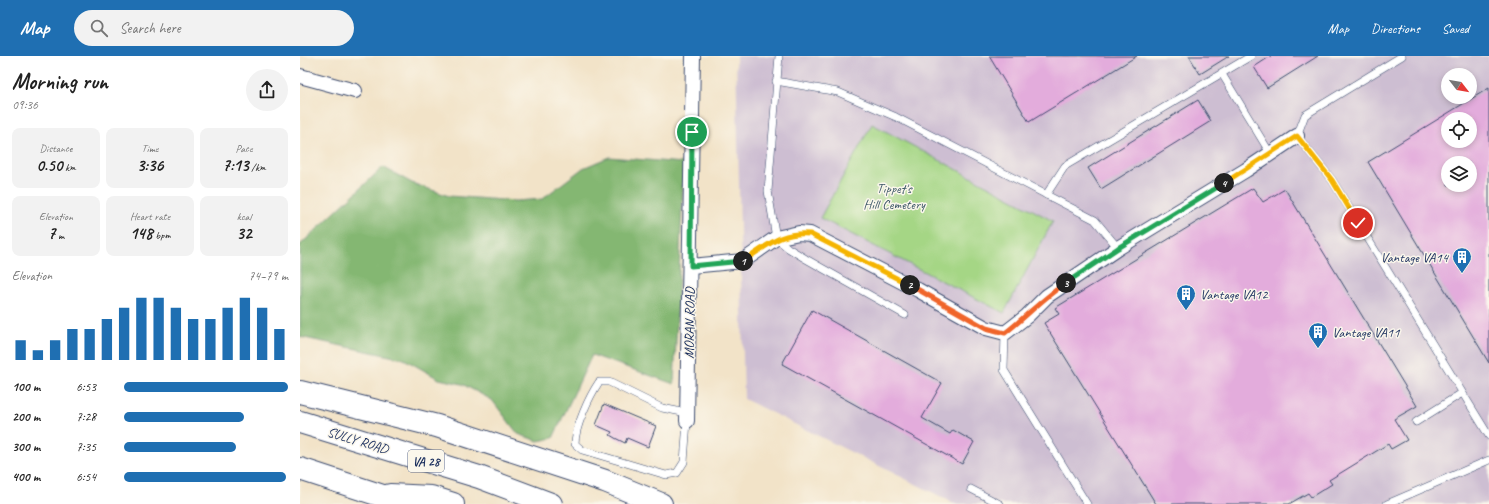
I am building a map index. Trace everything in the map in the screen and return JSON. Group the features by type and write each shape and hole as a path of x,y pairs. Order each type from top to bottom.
{"highway":[{"path":"300,392 437,426 605,481 661,504"},
{"name":"SULLY ROAD","path":"300,422 479,477 551,504"},
{"path":"300,469 407,504"},
{"path":"377,494 431,496 453,504"}],"street":[{"name":"MORAN ROAD","path":"687,417 691,266 693,56"},
{"path":"300,76 355,91"},
{"path":"691,266 743,261 776,238 799,233 810,234 918,290 986,328 1005,333 1027,316 1047,296 1118,248 1239,174 1297,136"}],"lane":[{"path":"779,56 768,191 776,238 806,260 905,315"},
{"path":"1046,195 1065,166 1251,56"},
{"path":"1402,56 1305,115 1297,136 1332,180 1489,436"},
{"path":"1222,74 1270,153"},
{"path":"776,81 838,92 896,117 1095,220 1118,248"},
{"path":"1005,333 1004,370 1087,504"},
{"path":"599,382 609,382 662,408 687,417 684,462 677,473 666,475 582,450 575,444 575,436 593,391 599,382"},
{"path":"1416,422 1462,393"},
{"path":"1387,504 1489,460"},
{"path":"971,489 1000,504"}],"shaded area":[{"path":"736,56 1489,56 1489,504 956,504 744,399"}],"green space":[{"name":"Tippet's Hill Cemetery","path":"872,124 1053,221 1004,313 820,218"},
{"path":"609,157 684,163 674,384 592,355 553,438 538,441 518,434 492,400 462,384 439,379 404,359 300,337 300,245 383,167 412,183 449,196 516,201 542,199 583,168"}],"building":[{"path":"989,56 1137,56 1029,122"},
{"path":"1189,56 1229,56 1200,74"},
{"path":"1271,56 1318,56 1267,88 1254,67"},
{"name":"Vantage VA14","path":"1489,88 1489,363 1368,162 1441,117 1441,148 1477,148 1477,112 1450,112 1463,104 1477,104 1477,95"},
{"path":"1198,100 1211,121 1101,189 1088,168"},
{"path":"1253,188 1263,202 1285,189 1417,406 1394,419 1407,440 1391,449 1388,444 1329,480 1332,484 1311,497 1308,493 1289,504 1156,504 1044,323 1059,314 1055,308"},
{"path":"812,310 942,383 922,418 950,434 953,430 974,442 962,464 782,364"},
{"path":"604,404 656,426 648,447 627,438 625,443 610,435 612,432 596,425"}],"place":[{"name":"Vantage VA14","path":"1462,274"},
{"name":"Vantage VA12","path":"1186,311"},
{"name":"Vantage VA11","path":"1318,349"}],"route":[{"path":"692,132 691,266 727,264 743,261 776,238 799,233 810,234 918,290 986,328 1005,333 1027,316 1047,296 1118,248 1246,170 1297,136 1332,180 1358,223"}]}
